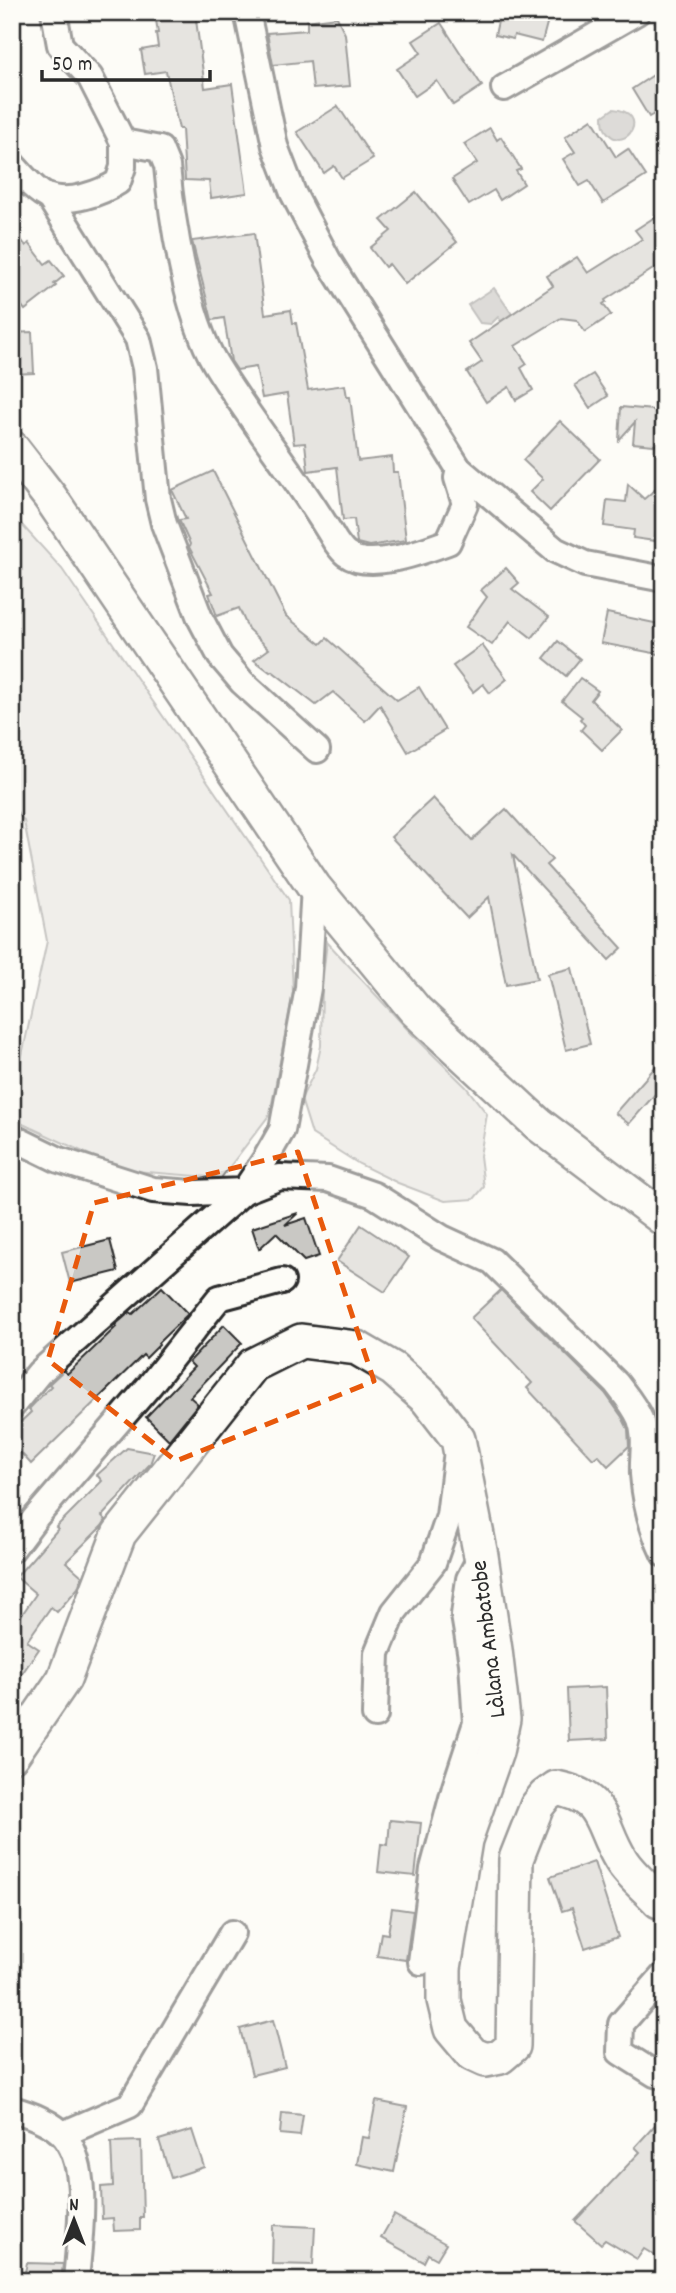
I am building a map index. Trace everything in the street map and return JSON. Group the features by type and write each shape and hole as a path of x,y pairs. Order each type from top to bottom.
{"street":[{"path":"49,197 86,198 118,182 123,167 123,142 90,77 60,45 54,12"},
{"path":"247,12 275,146 292,193 328,260 459,470 555,550 585,564 664,579"},
{"path":"504,88 637,12"},
{"path":"123,142 160,149 167,166 187,287 198,324 214,361 347,555 369,562 395,558 448,542 465,503 457,478 459,470"},
{"path":"12,164 25,179 49,197 138,339 145,368 158,499 163,524 200,618 220,656 243,682 317,750"},
{"path":"12,449 50,497 314,887 416,1011 538,1124 664,1219"},
{"path":"12,1406 39,1373 244,1191 266,1158 282,1130 308,988 314,887"},
{"path":"12,1137 58,1160 153,1190 192,1193 244,1191 280,1177 328,1179 374,1195 442,1238 492,1261 616,1383 632,1403 645,1436 643,1474 652,1528 664,1554"},
{"path":"12,1549 36,1517 150,1385 219,1298 282,1281"},
{"name":"Làlana Ambatobe","path":"12,1755 65,1679 119,1534 253,1365 301,1341 357,1348 393,1370 427,1399 458,1439 481,1556 503,1719 496,1752 465,1840 444,1968 444,2000 451,2029 472,2054 485,2060 500,2057 513,2046 516,1858 537,1806 556,1788 584,1796 594,1805 622,1862 659,1901 664,1902"},
{"path":"375,1715 377,1653 394,1612 433,1563 449,1516 458,1439"},
{"path":"421,1962 433,1868 455,1787 477,1723 472,1663 464,1615 469,1579 481,1556"},
{"path":"63,2134 130,2105 232,1933"},
{"path":"661,2074 620,2052 621,2024 664,1975"},
{"path":"12,2109 45,2122 63,2134 74,2151 80,2170 76,2281"}],"highlighted area":[{"path":"298,1152 374,1381 176,1461 48,1360 94,1203"}],"shaded area":[{"path":"613,109 625,112 633,123 632,130 622,139 615,138 604,127 603,116"},
{"path":"494,288 516,320 505,327 498,317 491,324 480,323 468,305"},
{"path":"12,514 62,569 289,900 293,993 270,1114 221,1178 122,1170 12,1119 12,1101 47,941 24,821 12,805"},
{"path":"327,942 410,1032 466,1087 487,1114 480,1156 484,1187 474,1199 445,1201 398,1183 359,1164 312,1134 301,1099 316,1069 321,1046 322,985"}],"building":[{"path":"159,12 195,12 205,88 232,84 247,193 211,198 209,181 185,180 182,129 179,129 166,71 145,74 141,50 158,47 156,20 160,20"},
{"path":"500,12 550,12 542,42 514,35 513,39 495,35"},
{"path":"337,17 345,34 350,86 313,89 310,61 273,65 267,33 307,30 307,21"},
{"path":"441,23 482,86 453,105 437,81 415,96 397,69 421,53 413,41"},
{"path":"664,68 664,108 649,117 632,89"},
{"path":"338,106 373,159 342,178 334,166 324,173 297,132"},
{"path":"592,119 616,157 628,149 646,176 603,203 589,181 580,186 563,159 575,152 565,137"},
{"path":"490,128 497,140 501,137 521,169 516,171 524,184 500,200 494,190 469,205 452,179 477,163 464,144"},
{"path":"416,192 457,242 405,284 389,264 385,267 370,248 391,231 381,220"},
{"path":"664,211 664,262 605,300 603,304 611,315 585,332 577,320 561,318 515,346 527,364 521,368 533,390 516,400 509,387 486,402 467,372 482,362 469,343 553,286 547,276 577,257 588,273 642,239 635,230"},
{"path":"12,228 26,246 29,243 45,264 51,260 64,276 54,284 56,286 25,310 12,293"},
{"path":"254,233 265,314 291,310 293,323 296,323 308,390 345,385 347,397 350,397 358,461 392,457 393,472 398,472 406,540 369,546 357,543 354,519 343,520 337,467 308,471 305,443 294,444 287,394 262,398 256,367 237,370 231,361 224,318 212,320 192,241"},
{"path":"32,332 34,373 12,374 12,333"},
{"path":"593,374 608,396 590,408 575,385"},
{"path":"621,407 664,411 664,446 633,443 635,422 619,440"},
{"path":"560,421 600,459 550,511 530,492 543,479 523,460"},
{"path":"213,471 286,616 321,644 327,638 397,700 419,687 445,730 408,752 380,705 365,721 333,692 316,705 254,660 269,649 248,629 239,608 217,616 209,594 213,593 189,547 179,520 186,519 172,490"},
{"path":"664,482 664,533 656,532 655,541 633,538 634,530 604,526 607,500 626,502 628,484 644,499"},
{"path":"506,568 519,583 512,589 549,617 532,638 510,621 492,645 466,627 487,597 481,590"},
{"path":"607,613 664,625 664,655 601,643"},
{"path":"558,641 580,659 566,676 544,658"},
{"path":"482,645 507,679 490,693 483,684 473,692 453,666"},
{"path":"580,678 598,691 591,700 622,730 602,750 581,730 585,725 580,719 582,717 562,701"},
{"path":"433,798 472,840 506,809 552,860 546,865 622,948 609,960 513,855 537,979 506,985 489,897 467,918 391,837"},
{"path":"572,968 590,1044 566,1050 548,974"},
{"path":"664,1057 664,1084 629,1124 615,1113"},
{"path":"298,1213 285,1225 306,1218 319,1256 304,1261 276,1233 259,1249 252,1228"},
{"path":"361,1225 409,1257 385,1292 337,1261"},
{"path":"110,1240 118,1271 70,1283 62,1252"},
{"path":"162,1287 188,1314 146,1358 143,1355 31,1464 12,1443 12,1430 31,1412 29,1409 51,1386 49,1384 64,1370 67,1374 116,1327 115,1325 130,1312 133,1314"},
{"path":"501,1290 605,1393 622,1417 628,1429 629,1446 608,1466 598,1455 593,1459 527,1388 532,1383 471,1318"},
{"path":"224,1325 242,1343 190,1397 198,1404 169,1440 146,1417 194,1367 189,1362"},
{"path":"127,1448 154,1453 150,1464 102,1516 106,1520 102,1526 66,1562 82,1576 78,1588 57,1612 51,1607 27,1641 39,1649 12,1688 12,1629 36,1594 16,1577 58,1529 56,1527 102,1481 97,1475"},
{"path":"606,1687 608,1739 569,1741 567,1689"},
{"path":"390,1820 421,1823 415,1876 378,1872 381,1844 388,1845"},
{"path":"594,1862 618,1937 585,1948 572,1908 562,1911 550,1877"},
{"path":"392,1908 413,1911 406,1960 377,1956 381,1933 388,1934"},
{"path":"273,2020 285,2067 252,2075 240,2029"},
{"path":"376,2101 407,2107 394,2172 357,2164 362,2137 369,2138"},
{"path":"282,2113 303,2115 300,2136 280,2134"},
{"path":"664,2115 664,2261 644,2249 637,2259 605,2240 601,2244 575,2221 640,2152 635,2147"},
{"path":"192,2130 204,2167 171,2178 159,2140"},
{"path":"141,2141 143,2217 140,2217 140,2230 114,2231 113,2218 102,2219 101,2187 113,2186 111,2142"},
{"path":"394,2215 446,2244 437,2259 428,2254 424,2262 381,2238"},
{"path":"273,2225 315,2227 313,2265 272,2264"},
{"path":"27,2263 63,2264 61,2281 23,2281"}]}
